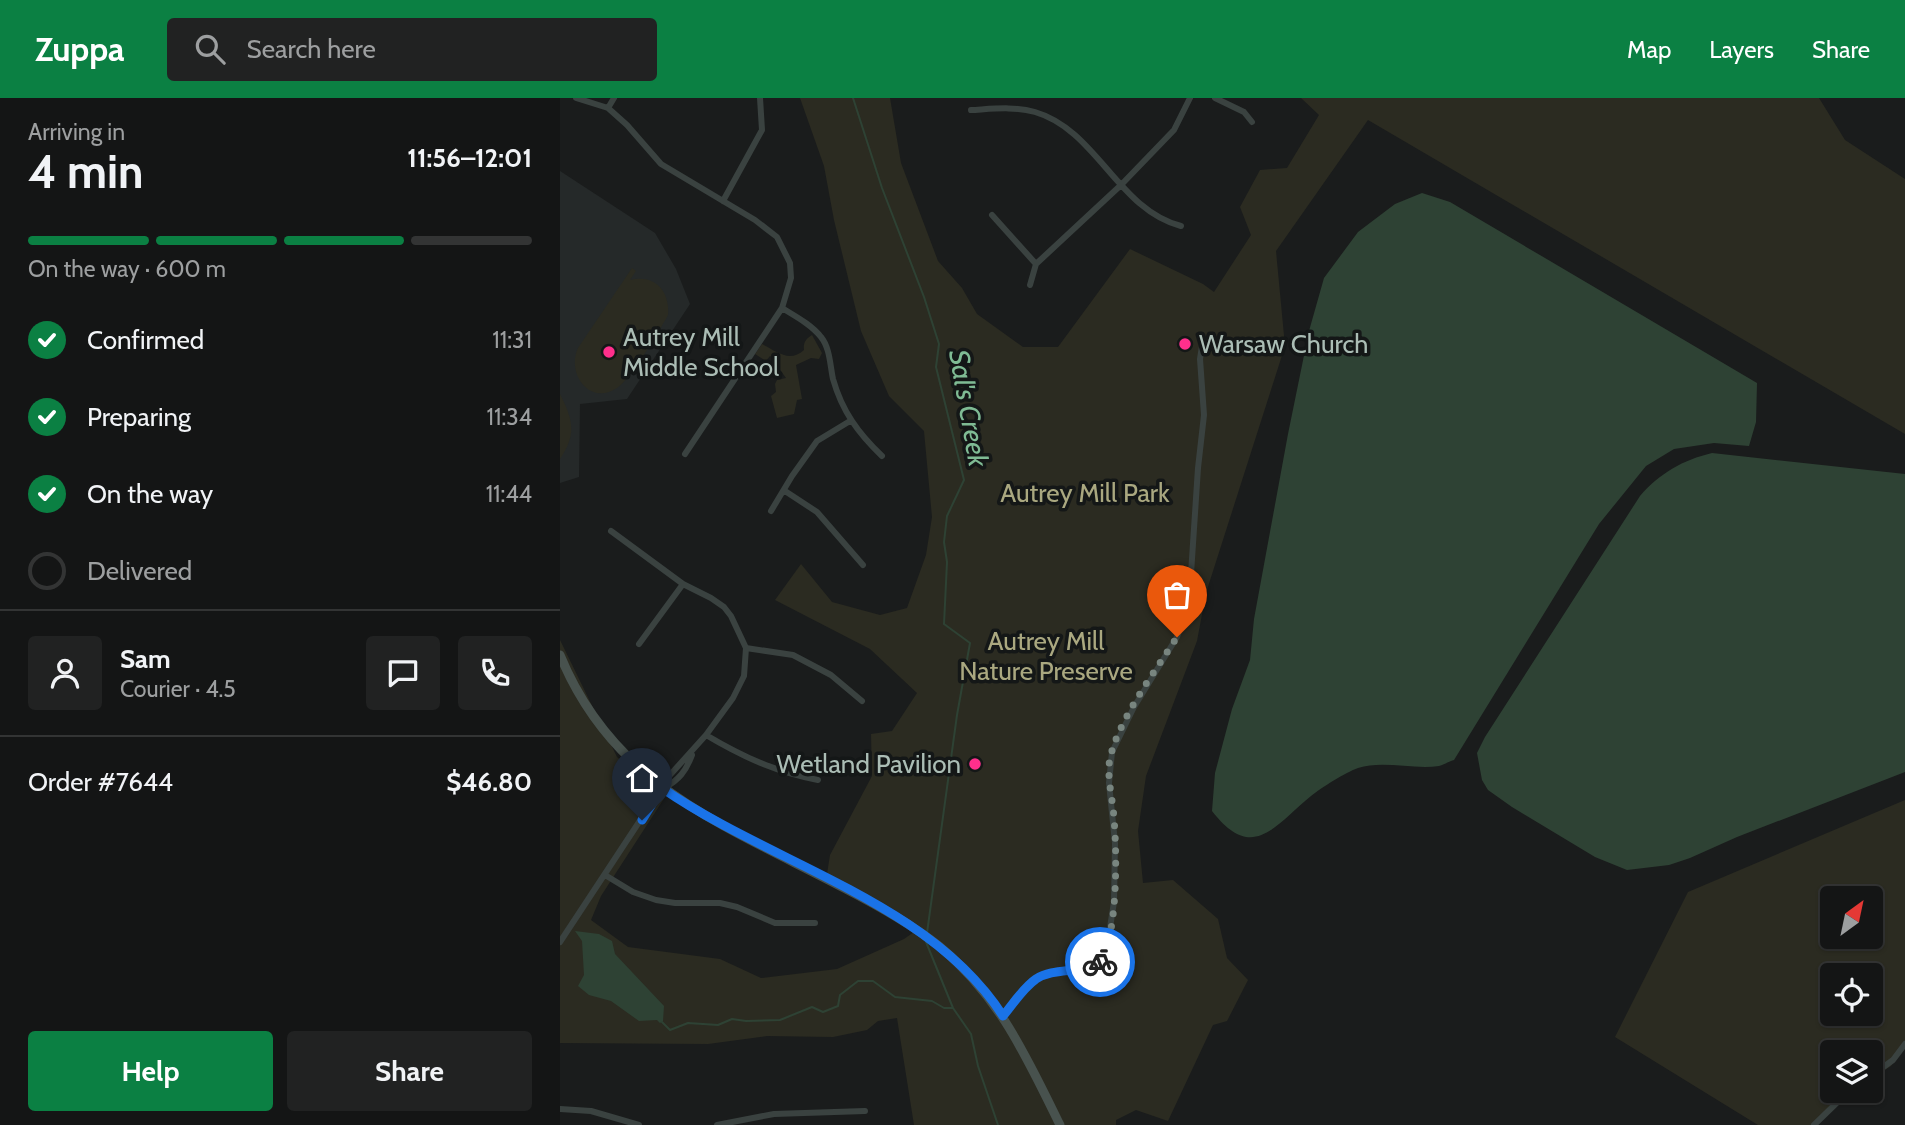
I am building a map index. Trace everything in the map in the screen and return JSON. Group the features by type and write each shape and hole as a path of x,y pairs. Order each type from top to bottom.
{"main road":[{"path":"560,654 583,701 599,725 618,748 662,788 696,810 912,927 962,967 1003,1016 1060,1125"}],"street":[{"path":"576,98 608,108 627,125 661,164 755,220 777,237 788,255 791,278 782,307 685,454"},
{"path":"608,108 614,98"},
{"path":"723,201 762,130 760,98"},
{"path":"1030,285 1036,264 1121,185 1174,130 1190,98"},
{"path":"1215,98 1244,113 1252,121"},
{"path":"971,110 1017,109 1035,112 1063,124 1140,204 1165,222 1181,226"},
{"path":"992,215 1036,264"},
{"path":"782,307 823,339 840,399 850,421 881,456"},
{"path":"1003,1016 1035,979 1091,968 1100,962 1106,953 1114,902 1115,843 1109,783 1112,751 1134,707 1177,637 1189,604 1198,468 1205,415 1200,359 1203,340"},
{"path":"771,511 817,441 850,421"},
{"path":"785,491 817,512 863,565"},
{"path":"560,942 662,788 677,781 687,767 692,753 739,688 744,676 746,648 724,607 683,584 611,531"},
{"path":"639,644 683,584"},
{"path":"746,648 793,655 831,675 862,701"},
{"path":"706,735 744,758 818,780"},
{"path":"606,874 633,892 656,900 675,903 720,903 775,923 815,923"},
{"path":"1883,1067 1893,1060 1905,1044"},
{"path":"1814,1125 1837,1103"},
{"path":"560,1109 591,1111 639,1125"},
{"path":"719,1125 774,1114 865,1111"}],"shaded area":[{"name":"Autrey Mill Middle School","path":"560,171 655,233 676,269 690,304 627,399 580,404 579,477 560,483"},
{"path":"1422,193 1450,202 1757,383 1756,422 1749,446 1714,443 1674,449 1646,466 1599,524 1454,760 1429,767 1378,765 1358,768 1321,789 1263,834 1252,837 1240,835 1227,827 1212,811 1215,773 1232,709 1250,660 1254,619 1288,434 1309,331 1324,278 1358,232 1395,204"},
{"path":"1712,453 1905,474 1905,772 1690,858 1669,865 1627,870 1595,857 1488,790 1482,780 1477,753 1640,496 1673,468"},
{"path":"575,931 599,934 612,941 615,954 664,1006 663,1021 639,1021 611,1001 589,995 578,986 584,975 582,941"}],"green space":[{"path":"800,98 890,98 901,163 938,261 962,288 977,314 1023,347 1058,347 1130,249 1203,284 1214,292 1251,235 1240,207 1260,170 1287,168 1319,115 1301,98 1819,98 1845,140 1905,179 1905,434 1368,120 1276,251 1285,346 1206,593 1197,641 1146,776 1138,831 1143,883 1173,880 1218,919 1227,958 1248,980 1227,1021 1213,1025 1168,1121 1136,1110 1116,1120 1116,1125 914,1125 897,1018 878,1021 867,1030 833,1037 767,1036 708,1044 560,1043 560,640 617,757 665,797 601,896 591,920 628,947 720,959 761,978 837,969 904,939 917,930 827,874 830,855 872,776 871,734 892,731 917,693 870,649 775,600 801,564 832,602 880,615 907,608 926,555 932,517 924,431 889,396 861,331 824,166"},
{"path":"632,268 636,271 630,280 647,280 659,286 666,299 668,315 623,383 607,393 598,393 590,390 578,377 575,358 578,348"},
{"path":"812,335 822,353 819,359 811,358 796,365 802,399 797,400 794,414 777,418 771,396 776,392 777,380 786,378 778,367 779,362 770,356 766,361 755,354 762,344 783,355 794,356 804,350 805,341"},
{"path":"560,394 570,419 571,434 560,459"},
{"path":"1905,800 1905,1045 1891,1066 1883,1071 1883,1040 1820,1040 1820,1103 1836,1103 1814,1125 1758,1125 1615,1037 1688,892"}],"waterway":[{"name":"Sal's Creek","path":"853,98 882,188 939,344 936,367 964,480 947,516 944,542 947,562 944,624 970,643 957,715 927,933"},
{"path":"926,942 953,1008 971,1034 978,1066 998,1125"},
{"path":"662,1022 670,1030 688,1023 718,1025 732,1019 780,1020 812,1007 823,1012 838,1006 840,995 858,981 873,981 895,997 932,1001 944,1008 952,1008"}],"way so far":[{"path":"1100,962 1108,947 1114,902 1114,817 1109,783 1112,751 1134,707 1177,637"}],"place":[{"name":"Warsaw Church","path":"1185,344"},
{"name":"Autrey Mill Middle School","path":"609,352"},
{"name":"Wetland Pavilion","path":"975,764"}],"route":[{"path":"642,820 662,788 696,810 912,927 962,967 1003,1016 1035,979 1091,968 1100,962"}],"park label":[{"name":"Autrey Mill Park","path":"1085,493"},
{"name":"Autrey Mill Nature Preserve","path":"1046,656"}]}
